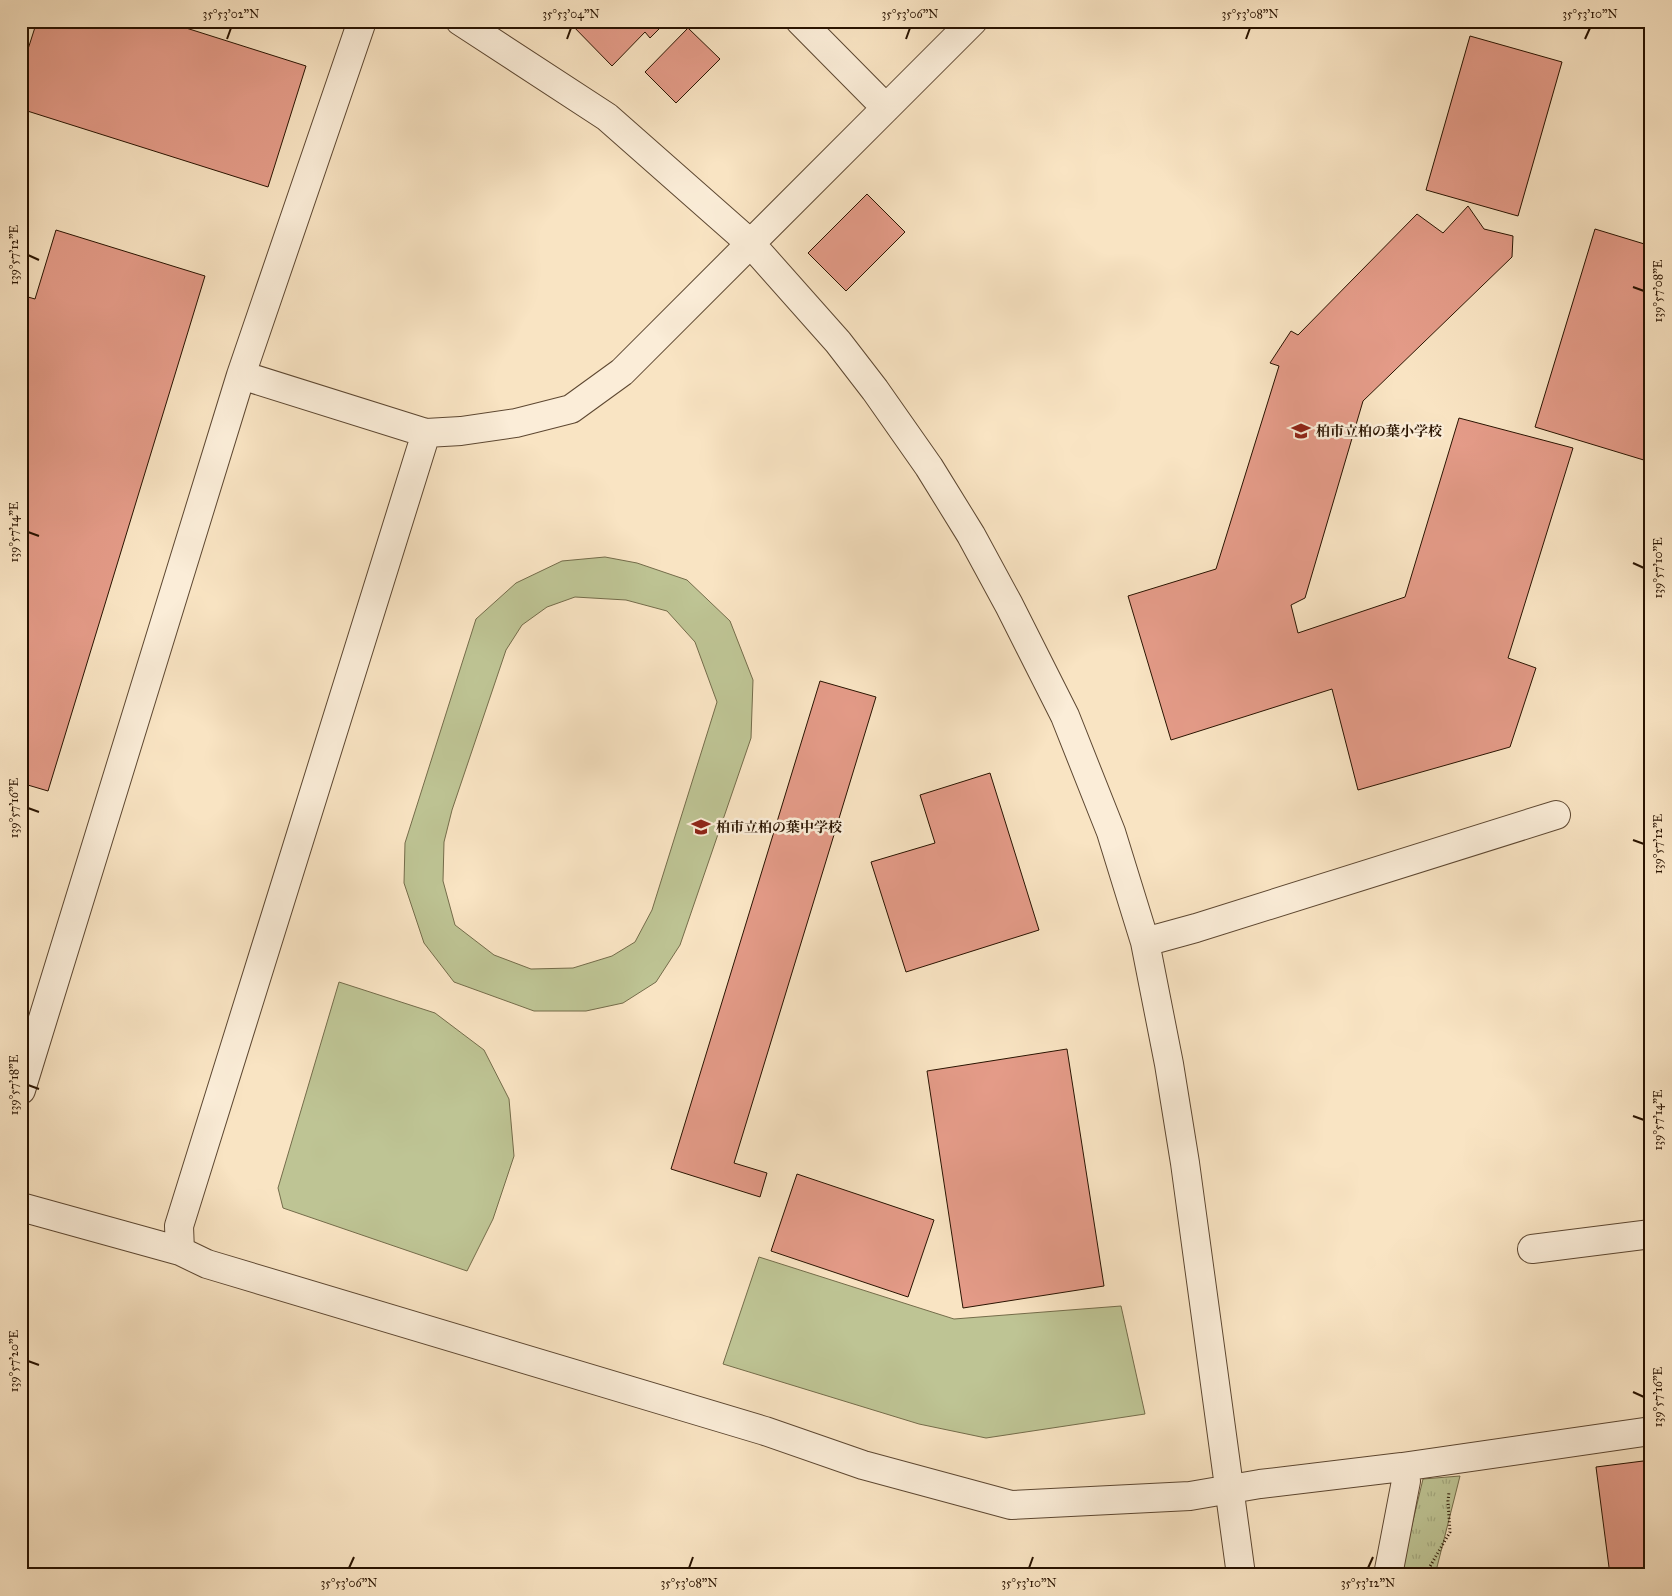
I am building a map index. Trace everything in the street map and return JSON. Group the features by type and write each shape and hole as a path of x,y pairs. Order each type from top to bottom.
{"street":[{"path":"21,1090 241,375 362,21"},
{"path":"460,21 607,118 751,244 838,342 875,390 929,467 971,535 1065,716 1111,832 1145,942 1172,1082 1241,1575"},
{"path":"800,21 886,108"},
{"path":"241,375 426,432 516,423 570,409 622,372 973,21"},
{"path":"180,1251 179,1226 426,432"},
{"path":"1145,942 1206,925 1556,815"},
{"path":"21,1207 180,1251 207,1264 765,1431 863,1465 1011,1505 1190,1496 1651,1431"},
{"path":"1532,1249 1651,1234"},
{"path":"1388,1575 1406,1481 1402,1467"}],"path":[{"path":"1425,1575 1450,1532 1448,1502 1452,1460"}],"green space":[{"path":"605,557 637,563 687,580 730,621 753,680 751,738 680,945 656,982 623,1003 586,1011 534,1011 454,982 424,943 404,883 405,843 476,619 516,583 562,561","holes":["575,597 626,600 667,611 695,642 717,702 652,910 635,942 612,956 573,968 531,969 494,955 455,925 443,881 444,842 452,810 506,650 522,625 547,607"]},
{"path":"339,982 435,1013 484,1050 509,1099 514,1156 493,1219 467,1271 283,1208 278,1188"},
{"path":"759,1257 954,1319 1121,1306 1145,1414 986,1438 919,1424 723,1364"},
{"path":"1460,1476 1435,1575 1400,1575 1423,1479"}],"building":[{"path":"37,21 164,21 306,66 268,187 21,109 21,71"},
{"path":"568,21 667,21 650,38 645,32 612,66"},
{"path":"688,28 720,59 676,103 645,72"},
{"path":"1470,36 1562,62 1518,216 1426,190"},
{"path":"867,194 905,232 846,291 808,253"},
{"path":"1468,206 1484,229 1513,236 1512,257 1363,401 1305,598 1291,605 1298,633 1405,597 1459,418 1573,448 1508,658 1536,668 1510,747 1358,790 1332,689 1171,740 1128,596 1216,569 1279,366 1270,363 1291,331 1298,335 1417,214 1443,233"},
{"path":"1595,229 1651,246 1651,450 1647,461 1535,427"},
{"path":"56,230 205,276 48,791 21,783 21,295 35,299"},
{"path":"820,681 876,697 734,1163 767,1173 760,1197 671,1169"},
{"path":"990,773 1039,930 906,972 871,862 935,843 920,795"},
{"path":"1067,1049 1104,1286 963,1308 927,1071"},
{"path":"797,1174 934,1220 908,1297 771,1251"},
{"path":"1651,1460 1651,1575 1610,1575 1596,1467"}],"place":[{"name":"柏市立柏の葉小学校","path":"1301,431"},
{"name":"柏市立柏の葉中学校","path":"701,827"}]}
